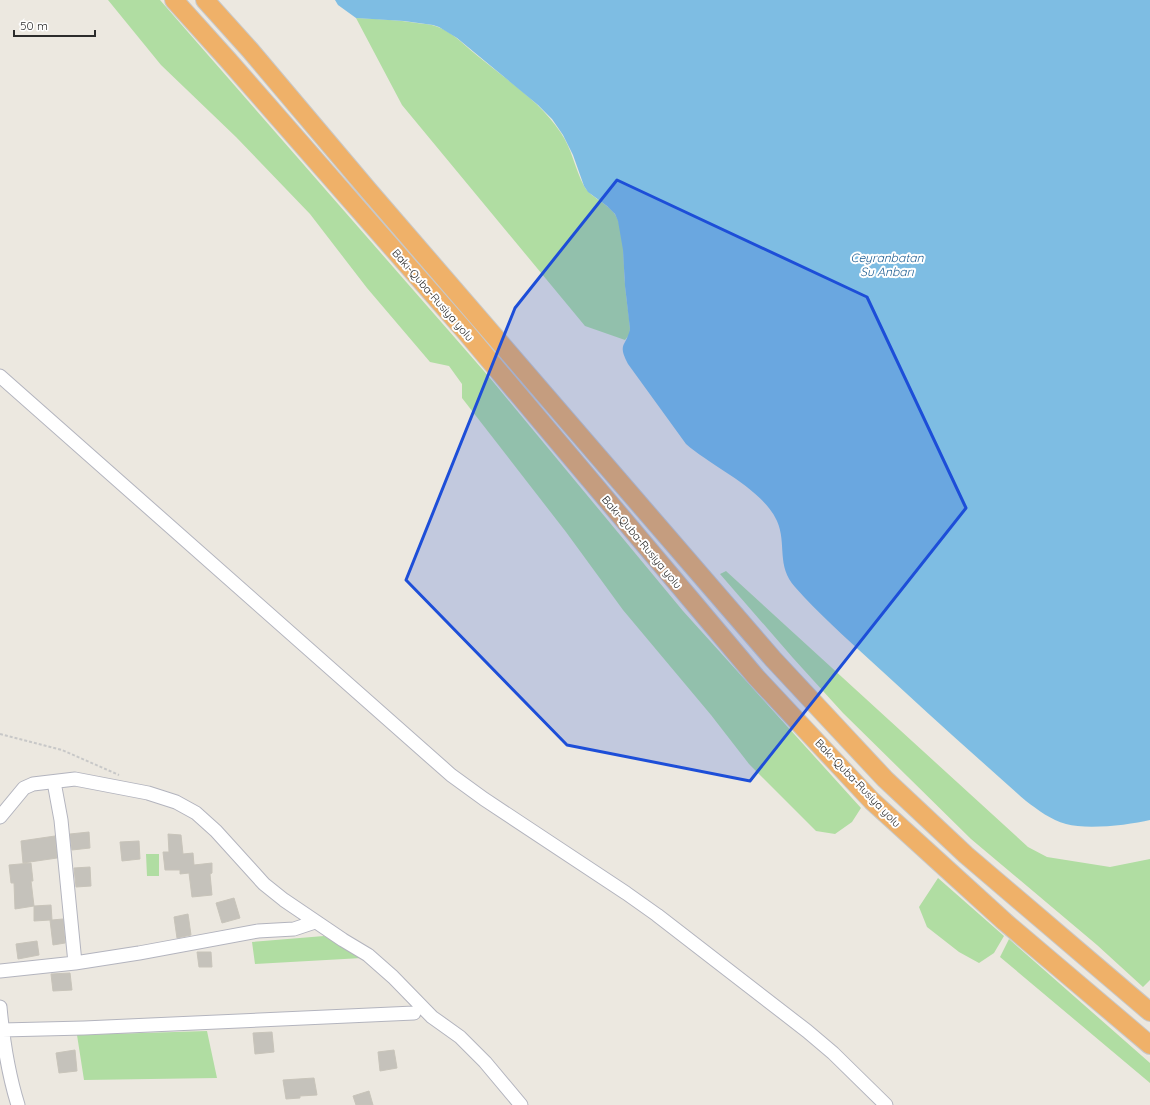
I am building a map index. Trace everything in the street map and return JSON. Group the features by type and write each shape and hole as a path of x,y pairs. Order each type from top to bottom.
{"highway":[{"name":"Bakı-Quba-Rusiya yolu","path":"174,0 238,71 464,330 756,677 872,801 1005,922 1150,1045"},
{"name":"Bakı-Quba-Rusiya yolu","path":"205,0 250,50 374,197 773,659 885,779 966,856 1150,1012"}],"street":[{"path":"0,376 451,775 484,799 657,915 807,1031 833,1053 886,1105"},
{"path":"0,817 24,788 33,784 75,779 148,793 176,802 196,813 216,831 264,884 315,922 368,955 388,972 432,1017 460,1037 480,1057 521,1105"},
{"path":"54,782 61,820 75,963"},
{"path":"0,972 75,963 139,953 258,931 294,929 315,922"},
{"path":"0,1007 2,1030 12,1085 18,1105"},
{"path":"2,1030 99,1028 414,1013"}],"path":[{"path":"0,734 62,750 120,775"}],"highlighted area":[{"path":"617,180 867,297 966,508 750,781 567,745 406,580 515,308"}],"green space":[{"path":"108,0 160,0 490,378 683,611 861,808 852,822 835,834 816,831 749,764 711,715 623,610 566,532 462,398 462,384 449,366 430,362 367,288 310,214 236,137 161,65"},
{"path":"356,18 428,24 444,30 455,36 544,111 565,139 584,186 592,195 611,210 618,220 623,243 625,290 630,329 629,335 625,340 585,326 402,105"},
{"path":"726,571 1028,847 1047,857 1110,867 1150,859 1150,980 1143,987 1097,945 971,839 843,713 720,574"},
{"path":"146,854 159,854 159,876 147,876"},
{"path":"938,878 1004,936 994,953 979,963 959,952 927,927 919,907"},
{"path":"324,936 362,958 255,964 252,942"},
{"path":"1009,939 1150,1063 1150,1083 1000,957"},
{"path":"207,1031 217,1078 84,1080 77,1035"}],"water":[{"name":"Ceyranbatan Su Anbarı","path":"335,0 1150,0 1150,820 1131,824 1085,827 1066,824 1045,814 1026,801 968,749 851,643 813,606 789,579 784,563 780,530 770,509 748,488 686,444 628,364 623,352 623,345 630,329 623,250 618,221 615,214 588,192 584,186 573,155 563,135 552,119 538,105 457,38 439,27 404,21 356,18 338,5"}],"building":[{"path":"89,832 90,848 72,850 70,834"},
{"path":"168,834 181,835 183,854 193,853 194,865 212,863 212,873 210,874 212,895 192,897 189,873 180,874 180,870 165,870 163,852 169,852"},
{"path":"55,836 57,858 23,863 21,841"},
{"path":"139,841 140,859 122,861 120,842"},
{"path":"31,863 33,881 31,881 34,906 15,909 14,883 11,883 9,865"},
{"path":"90,867 91,886 76,887 74,868"},
{"path":"234,898 240,918 222,923 216,903"},
{"path":"51,905 52,920 63,919 65,943 53,945 50,920 34,921 34,906"},
{"path":"188,914 191,935 177,938 174,917"},
{"path":"37,941 39,955 18,959 16,944"},
{"path":"197,952 211,952 212,967 199,967"},
{"path":"70,973 72,990 53,991 51,974"},
{"path":"272,1032 274,1052 255,1054 253,1033"},
{"path":"75,1050 77,1071 59,1073 56,1053"},
{"path":"394,1050 397,1068 380,1071 378,1052"},
{"path":"314,1078 317,1095 286,1099 283,1080"},
{"path":"369,1091 373,1105 356,1105 353,1096"}]}
